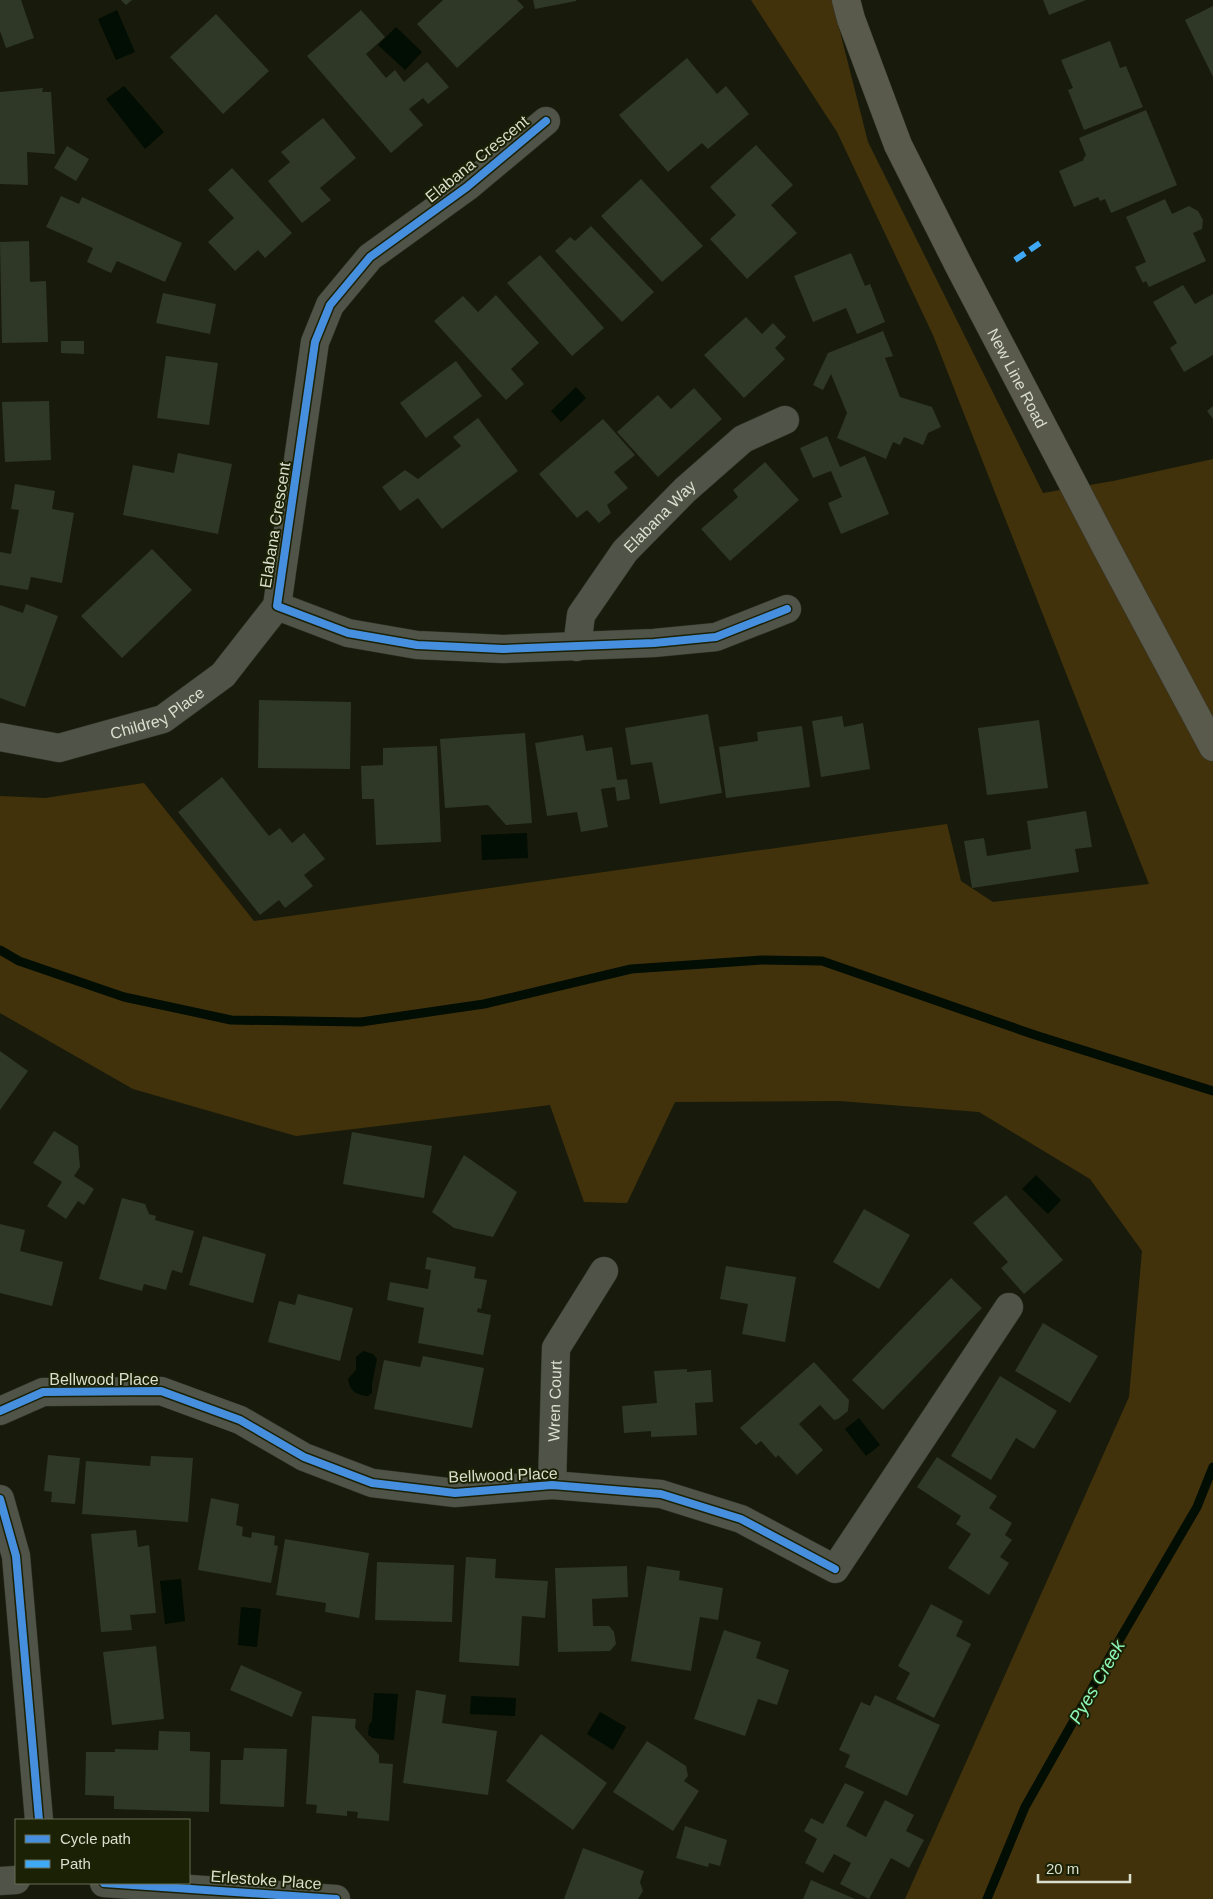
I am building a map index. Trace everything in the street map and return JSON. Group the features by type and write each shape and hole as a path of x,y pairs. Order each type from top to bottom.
{"main road":[{"name":"New Line Road","path":"846,0 851,19 898,145 960,268 1213,747"}],"street":[{"name":"Elabana Crescent","path":"546,121 467,187 370,257 330,305 315,342 277,606 348,634 417,645 503,649 654,643 716,636 787,609"},
{"name":"Elabana Way","path":"576,647 581,615 625,551 685,490 743,439 785,420"},
{"name":"Childrey Place","path":"0,737 59,748 163,719 223,675 277,606"},
{"name":"Wren Court","path":"552,1485 556,1348 604,1271"},
{"name":"Bellwood Place","path":"0,1411 43,1392 161,1391 240,1420 304,1457 372,1483 455,1493 552,1485 661,1494 741,1520 835,1570 1009,1307"},
{"path":"0,1499 16,1556 39,1819"},
{"path":"0,1881 15,1880"},
{"name":"Erlestoke Place","path":"118,1884 336,1899"}],"shaded area":[{"path":"751,0 832,0 868,142 1043,493 1113,481 1213,459 1213,1899 905,1899 1129,1397 1142,1251 1090,1179 979,1112 840,1101 675,1102 627,1203 584,1202 550,1105 296,1136 133,1089 0,1013 0,796 45,798 144,783 254,921 947,824 961,881 993,902 1149,884 933,335 837,132"},
{"path":"117,10 135,52 116,60 98,19"},
{"path":"396,27 422,52 405,70 378,45"},
{"path":"124,86 164,132 145,149 106,99"},
{"path":"576,387 586,398 561,422 551,411"},
{"path":"527,833 528,858 482,860 481,835"},
{"path":"1036,1175 1061,1200 1048,1214 1022,1189"},
{"path":"363,1351 373,1354 377,1359 372,1393 368,1396 361,1395 352,1390 348,1379 356,1370 356,1357"},
{"path":"859,1418 880,1445 866,1456 845,1429"},
{"path":"181,1579 185,1621 165,1624 160,1581"},
{"path":"241,1607 261,1609 257,1647 238,1645"},
{"path":"374,1693 398,1694 394,1740 373,1738 368,1735 369,1725 372,1721"},
{"path":"471,1696 516,1698 515,1716 470,1714"},
{"path":"600,1712 626,1727 613,1750 587,1734"}],"building":[{"path":"0,0 21,0 34,38 6,48 0,31"},
{"path":"121,0 132,0 126,5"},
{"path":"443,0 517,0 524,7 457,68 417,24"},
{"path":"533,0 576,0 576,1 535,9"},
{"path":"1043,0 1086,0 1049,15"},
{"path":"1213,6 1213,77 1185,20"},
{"path":"361,10 385,37 366,54 386,78 395,70 404,82 427,62 449,87 428,104 423,98 409,109 423,125 391,153 307,56"},
{"path":"216,14 269,71 223,114 170,57"},
{"path":"1110,41 1120,68 1126,66 1143,107 1084,130 1068,90 1073,88 1061,60"},
{"path":"687,58 717,94 726,86 749,114 708,149 702,143 668,172 619,115"},
{"path":"43,88 42,92 51,92 55,154 27,152 28,185 0,184 0,92"},
{"path":"1146,110 1177,185 1111,213 1105,199 1100,201 1098,197 1074,207 1059,171 1084,160 1086,155 1079,138"},
{"path":"323,118 356,158 320,188 331,200 302,223 268,181 290,162 281,152"},
{"path":"756,145 793,185 771,205 797,233 747,279 710,239 736,215 710,187"},
{"path":"67,146 89,159 76,181 54,168"},
{"path":"232,168 292,233 265,258 258,250 235,271 208,242 234,218 208,190"},
{"path":"641,179 703,246 662,282 601,216"},
{"path":"61,196 79,204 82,197 182,243 165,282 117,261 111,273 87,262 93,248 46,227"},
{"path":"1165,199 1172,214 1189,206 1198,211 1203,220 1202,229 1193,233 1206,261 1149,287 1146,281 1143,283 1135,267 1146,262 1126,217"},
{"path":"591,226 654,292 622,322 555,251 570,237 575,241"},
{"path":"29,241 30,282 46,281 48,342 2,343 0,242"},
{"path":"851,253 865,286 870,284 885,322 857,334 846,308 813,322 794,276"},
{"path":"540,255 604,328 572,356 507,283"},
{"path":"1183,285 1195,304 1213,294 1213,355 1184,372 1170,348 1177,343 1153,302"},
{"path":"163,293 216,304 210,334 156,323"},
{"path":"496,295 539,343 511,369 524,384 506,400 434,321 463,296 478,312"},
{"path":"746,317 762,334 773,323 786,337 775,348 785,359 744,398 704,355"},
{"path":"883,331 893,356 885,358 900,397 932,407 941,427 928,433 923,445 904,437 900,445 893,442 886,459 837,438 847,413 831,374 823,390 813,385 828,353"},
{"path":"61,341 84,341 84,354 61,353"},
{"path":"166,356 218,363 209,425 157,418"},
{"path":"456,361 482,396 426,438 400,403"},
{"path":"694,388 722,419 658,477 617,432 658,395 671,409"},
{"path":"49,401 51,460 5,462 2,402"},
{"path":"1213,406 1213,419 1207,411"},
{"path":"478,418 518,471 442,529 418,498 400,511 382,487 405,470 418,479 461,446 453,437"},
{"path":"603,419 635,455 614,472 628,488 607,505 611,513 599,523 587,510 577,518 539,474"},
{"path":"827,436 840,467 865,456 889,514 841,534 828,503 842,497 831,471 813,478 800,448"},
{"path":"178,453 232,464 218,534 123,515 133,465 174,473"},
{"path":"765,462 799,500 730,561 701,529 738,497 733,490"},
{"path":"15,484 55,491 52,509 74,513 62,583 31,577 28,590 0,585 0,552 11,554 19,510 11,509"},
{"path":"152,549 192,590 122,658 81,616"},
{"path":"26,604 58,616 25,707 0,698 0,605 23,613"},
{"path":"259,700 351,702 350,769 258,768"},
{"path":"708,714 722,793 660,804 652,762 631,765 625,728"},
{"path":"842,716 844,727 863,723 870,769 821,777 812,721"},
{"path":"1039,720 1048,788 987,795 978,728"},
{"path":"802,726 810,787 726,798 719,747 758,741 757,732"},
{"path":"525,733 532,823 506,825 488,805 445,808 440,739"},
{"path":"583,735 586,751 612,747 617,780 627,779 630,799 617,801 615,787 601,789 608,827 581,832 577,812 547,816 535,743"},
{"path":"437,746 441,842 376,845 374,799 362,799 361,766 383,765 383,748"},
{"path":"222,777 269,836 280,828 292,843 304,833 325,859 304,875 313,886 285,908 279,900 260,915 178,812"},
{"path":"1086,811 1092,847 1075,849 1079,872 972,888 964,841 984,838 987,856 1031,849 1027,821"},
{"path":"0,1051 28,1071 0,1110"},
{"path":"54,1131 78,1146 80,1167 74,1176 94,1189 84,1205 78,1201 66,1219 47,1206 62,1182 33,1163"},
{"path":"352,1132 432,1146 424,1198 343,1184"},
{"path":"464,1155 517,1192 493,1237 454,1228 432,1212"},
{"path":"1006,1195 1063,1260 1024,1294 1001,1268 1008,1262 973,1223"},
{"path":"122,1198 145,1204 149,1214 156,1216 155,1220 194,1231 182,1273 172,1270 166,1290 144,1284 142,1291 99,1279"},
{"path":"864,1209 910,1235 879,1289 833,1262"},
{"path":"0,1224 25,1230 20,1251 63,1262 52,1306 0,1293"},
{"path":"203,1236 266,1254 253,1303 189,1285"},
{"path":"427,1257 476,1267 474,1278 487,1280 481,1309 478,1308 477,1312 491,1315 483,1355 418,1343 424,1308 387,1300 390,1282 428,1289 431,1270 425,1269"},
{"path":"726,1266 796,1277 785,1342 742,1334 748,1304 720,1299"},
{"path":"951,1278 982,1308 883,1410 852,1380"},
{"path":"298,1294 353,1308 340,1361 268,1342 279,1301 295,1305"},
{"path":"1043,1323 1098,1356 1070,1403 1015,1371"},
{"path":"423,1356 484,1368 472,1428 374,1409 384,1360 420,1367"},
{"path":"814,1362 849,1400 848,1411 834,1420 820,1405 799,1424 823,1450 797,1475 778,1455 776,1458 761,1441 756,1445 740,1428"},
{"path":"687,1369 687,1372 711,1370 713,1402 695,1403 697,1435 651,1437 651,1431 624,1433 622,1406 657,1403 654,1371"},
{"path":"1000,1376 1057,1411 1034,1449 1016,1438 991,1480 951,1456"},
{"path":"48,1455 80,1458 75,1504 51,1502 52,1492 44,1491"},
{"path":"151,1456 193,1458 188,1522 82,1514 86,1461 150,1466"},
{"path":"937,1457 997,1496 989,1508 1012,1523 1005,1535 1012,1540 1000,1557 1009,1563 989,1595 948,1568 971,1534 956,1524 961,1516 917,1487"},
{"path":"211,1498 239,1504 236,1525 243,1527 242,1536 251,1538 252,1532 275,1536 274,1545 278,1546 271,1583 198,1570"},
{"path":"136,1530 138,1547 149,1545 156,1613 130,1615 132,1630 101,1632 91,1534"},
{"path":"285,1539 369,1553 359,1618 325,1612 326,1603 276,1595"},
{"path":"466,1557 496,1559 495,1578 548,1581 545,1618 522,1616 519,1666 459,1662"},
{"path":"377,1562 454,1565 452,1622 375,1620"},
{"path":"627,1566 628,1597 592,1599 593,1626 609,1626 614,1632 616,1644 610,1651 558,1652 555,1568"},
{"path":"647,1566 680,1571 679,1580 723,1588 718,1620 700,1617 691,1671 631,1661"},
{"path":"931,1604 963,1621 956,1636 971,1644 934,1718 896,1699 910,1673 898,1666"},
{"path":"724,1630 761,1642 756,1658 789,1670 777,1705 758,1699 745,1736 694,1719"},
{"path":"156,1646 164,1719 112,1725 103,1652"},
{"path":"241,1665 302,1692 292,1717 230,1690"},
{"path":"416,1690 446,1695 442,1723 497,1731 488,1795 403,1783"},
{"path":"875,1695 940,1725 907,1796 845,1767 850,1755 839,1750 861,1702 870,1706"},
{"path":"312,1716 356,1719 355,1728 379,1755 379,1763 393,1764 389,1821 357,1818 358,1812 347,1811 347,1816 316,1813 317,1805 306,1804"},
{"path":"159,1731 190,1732 190,1751 210,1752 209,1812 114,1809 114,1796 85,1795 86,1752 115,1752 115,1749 158,1750"},
{"path":"541,1734 607,1783 573,1830 506,1781"},
{"path":"647,1741 686,1766 688,1776 684,1781 699,1791 673,1831 613,1792"},
{"path":"244,1748 287,1749 284,1807 220,1804 221,1760 243,1760"},
{"path":"845,1783 864,1792 846,1826 866,1837 885,1800 914,1815 906,1831 924,1840 909,1868 891,1858 869,1899 840,1884 851,1863 834,1854 823,1873 805,1863 817,1839 804,1831 811,1818 823,1824"},
{"path":"685,1826 727,1840 720,1866 709,1863 708,1867 676,1858"},
{"path":"583,1848 644,1871 640,1882 643,1891 638,1899 564,1899"},
{"path":"811,1880 855,1899 803,1899"}],"waterway":[{"path":"0,950 19,961 124,997 231,1020 361,1022 484,1004 631,969 762,960 822,961 1035,1035 1213,1091"},
{"name":"Pyes Creek","path":"987,1899 1025,1807 1197,1507 1213,1467"}],"marked path":[{"path":"1015,260 1040,243"}],"cycle path":[{"path":"546,121 467,187 370,257 330,305 315,342 277,606 348,633 417,645 503,649 654,643 716,637 787,609"},
{"path":"0,1411 43,1392 161,1391 240,1420 304,1457 372,1483 455,1493 552,1485 661,1494 741,1519 835,1569"},
{"path":"0,1499 16,1556 39,1819"},
{"path":"118,1884 336,1899"}]}
